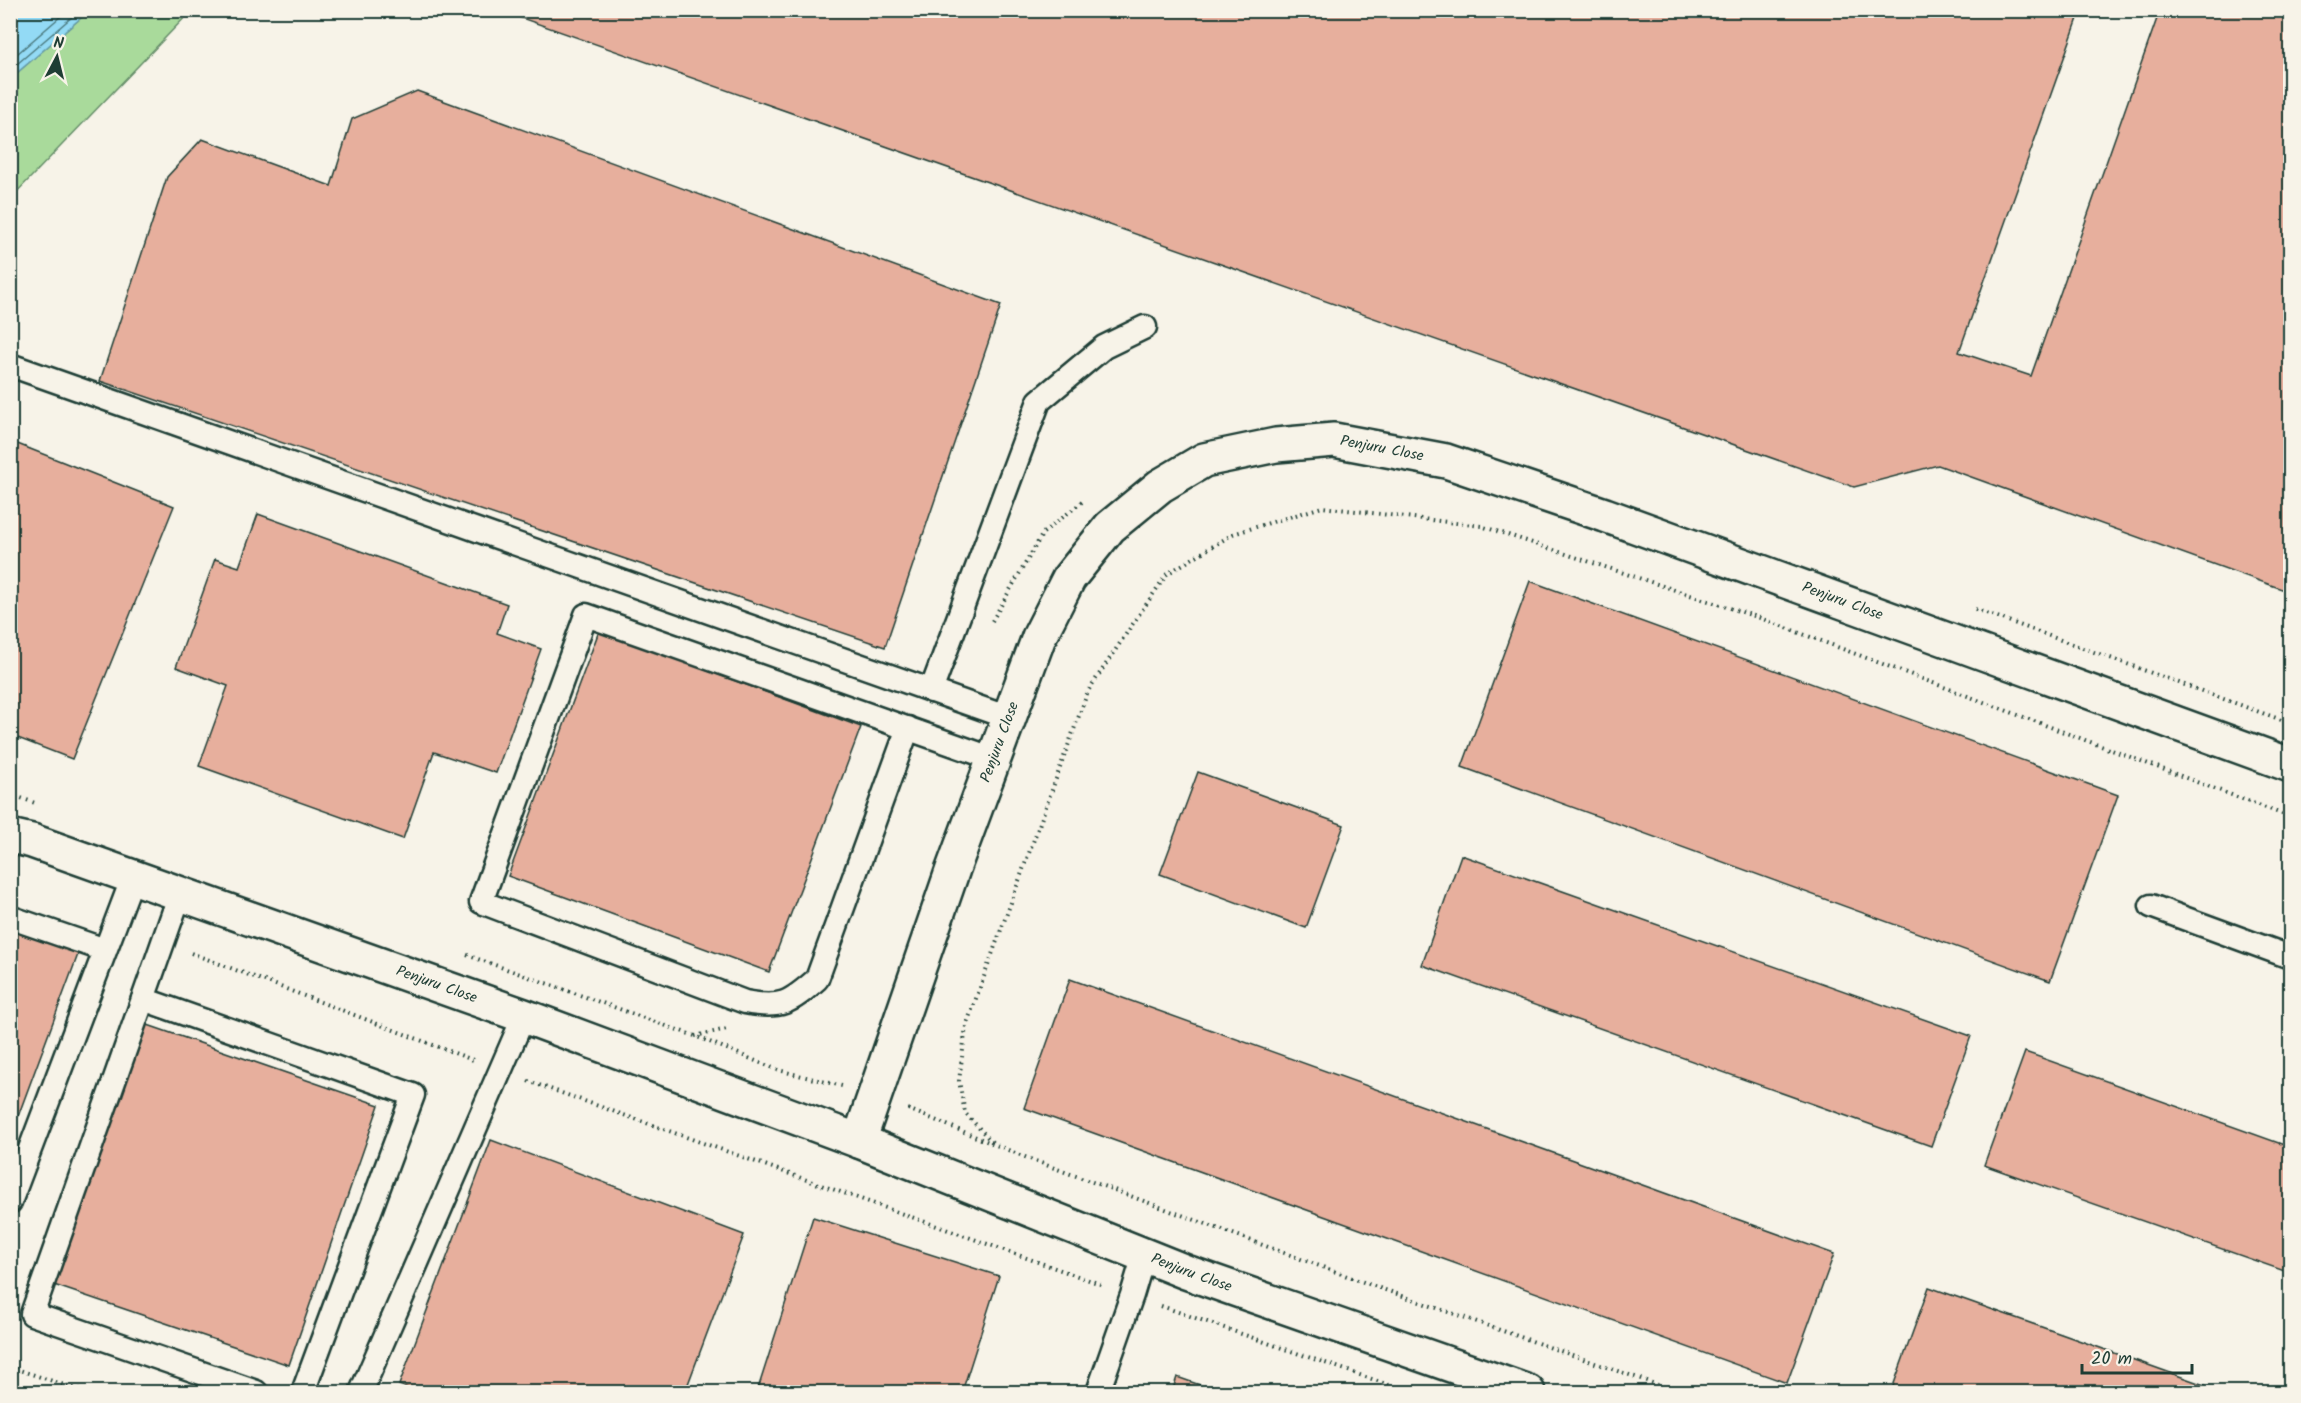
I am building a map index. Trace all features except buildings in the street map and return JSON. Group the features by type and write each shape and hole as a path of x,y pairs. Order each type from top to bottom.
{"street":[{"name":"Penjuru Close","path":"859,1142 953,869 1039,637 1069,578 1110,527 1160,486 1204,460 1276,445 1334,440 1446,461 1605,514 2290,765"},
{"name":"Penjuru Close","path":"10,836 32,841 524,1016 859,1142 1186,1272 1528,1392"}],"lane":[{"path":"931,691 1039,401 1104,347 1145,327"},
{"path":"10,365 1009,718"},
{"path":"908,728 817,979 794,1000 768,1006 745,1002 481,902 586,615 908,728 994,759"},
{"path":"10,1202 133,877"},
{"path":"180,894 32,1314 256,1392"},
{"path":"2151,906 2290,957"},
{"path":"10,919 105,950"},
{"path":"143,999 412,1095 303,1392"},
{"path":"361,1392 524,1016"},
{"path":"1098,1392 1144,1255"}],"path":[{"path":"990,625 1043,533 1088,497"},
{"path":"992,1142 965,1113 959,1081 966,1026 1088,690 1167,574 1233,534 1322,507 1481,526 1760,618 2290,816"},
{"path":"1966,607 2290,723"},
{"path":"163,942 372,1020 484,1065"},
{"path":"695,1036 728,1029"},
{"path":"517,1077 1409,1392"},
{"path":"10,1367 86,1392"}],"green space":[{"path":"89,11 191,11 11,198 11,78"}],"water":[{"path":"11,10 89,10 89,11 11,78"}]}
